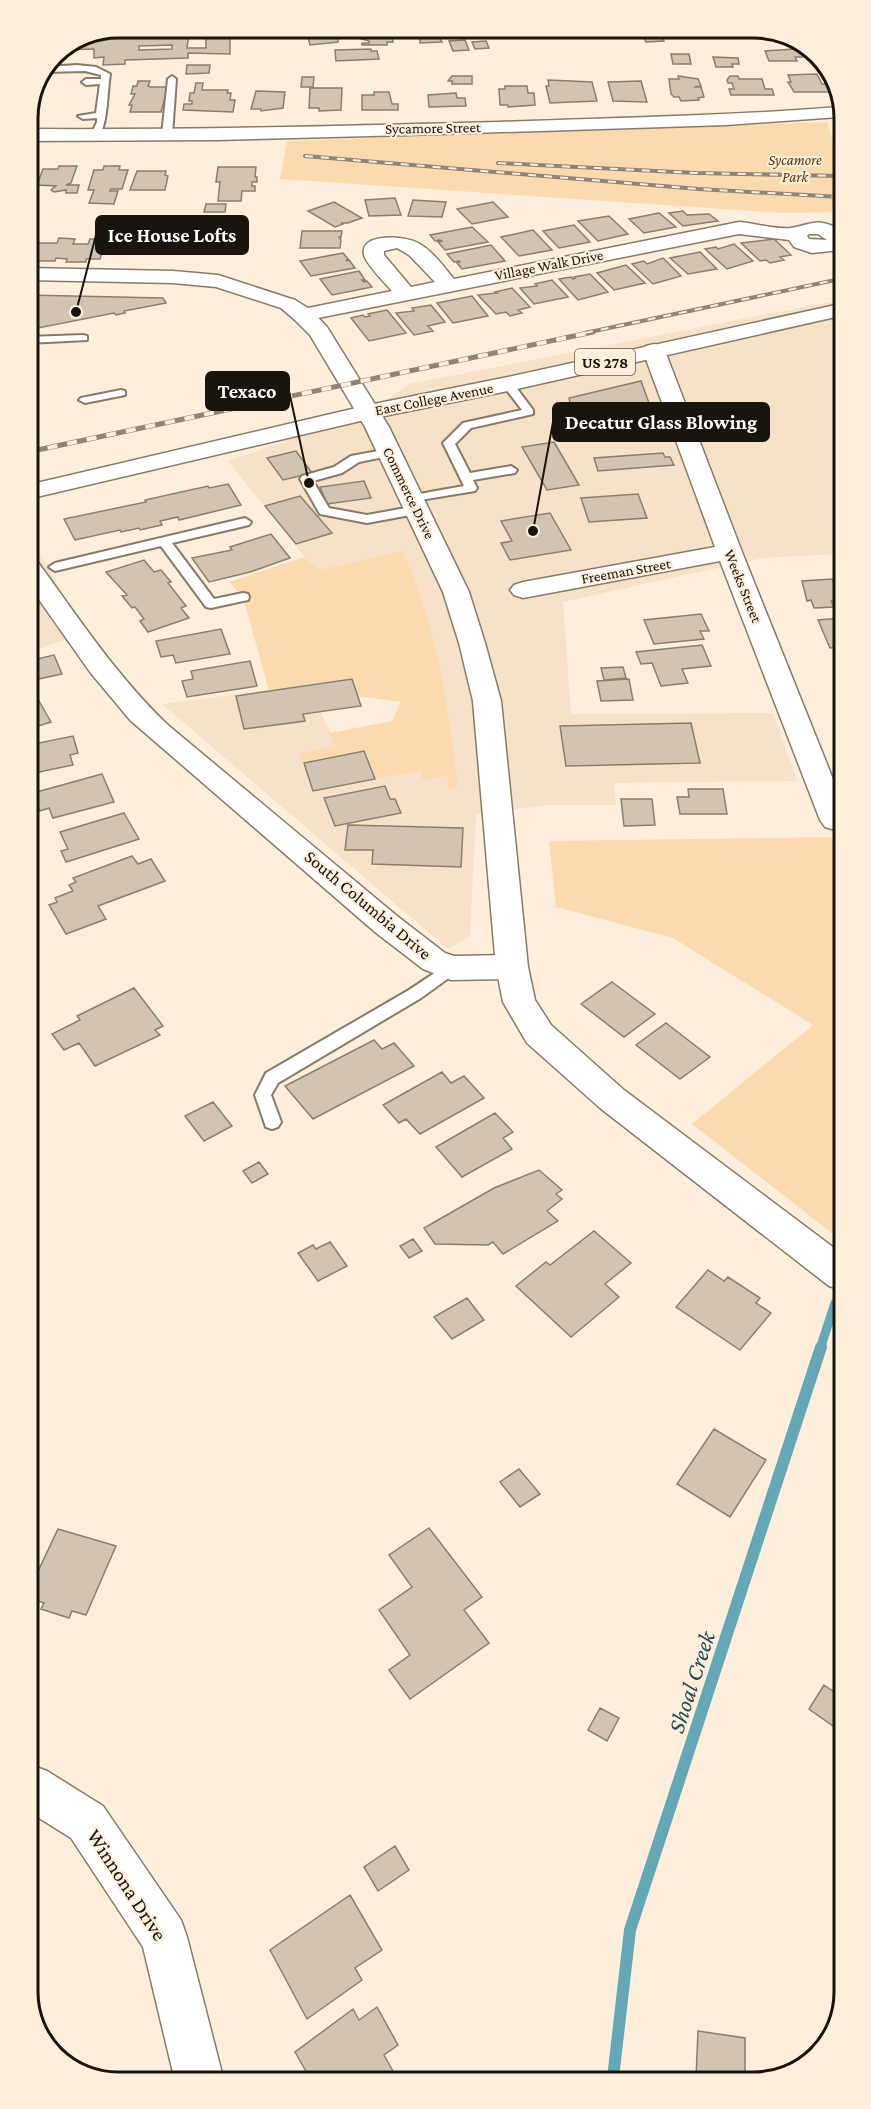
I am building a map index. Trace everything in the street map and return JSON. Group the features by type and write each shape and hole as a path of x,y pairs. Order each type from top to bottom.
{"street":[{"name":"Sycamore Street","path":"38,135 167,135 523,126 757,118 833,112"},
{"name":"Village Walk Drive","path":"303,315 739,228 759,228 796,234"},
{"path":"406,294 374,256 374,248 383,243 396,242 410,245 448,285"},
{"name":"Commerce Drive","path":"38,274 199,278 238,286 288,304 303,315 319,332 369,412 456,592 487,701 507,891 512,967"},
{"name":"East College Avenue","path":"38,490 369,412 508,384 834,311"},
{"name":"Weeks Street","path":"654,351 729,552 834,817"},
{"name":"Freeman Street","path":"523,590 729,552"},
{"name":"South Columbia Drive","path":"41,567 100,666 159,732 386,924 434,961 451,968 512,967"},
{"path":"512,967 519,1002 539,1034 612,1099 834,1269"},
{"name":"Winnona Drive","path":"38,1791 87,1822 164,1937 197,2071"}],"lane":[{"path":"53,70 88,69 102,71 106,74 98,97 102,122 96,135"},
{"path":"167,135 172,79"},
{"path":"86,82 105,81"},
{"path":"83,116 100,116"},
{"path":"38,340 83,339"},
{"path":"389,453 355,459 338,470 306,479 324,511 366,519 471,488 449,443 467,425 528,412 508,384"},
{"path":"85,400 121,393"},
{"path":"466,477 511,470"},
{"path":"41,567 245,522"},
{"path":"164,541 211,604 243,597"},
{"path":"272,1122 263,1095 272,1078 415,994 451,968"}],"shaded area":[{"path":"834,301 834,554 763,558 563,602 571,714 773,713 797,781 614,783 616,805 548,805 476,814 470,936 448,949 162,704 352,679 361,706 321,712 336,746 298,753 303,762 364,751 375,779 421,771 447,776 458,787 319,570 305,557 228,461 369,412 409,384"},
{"path":"38,551 86,632 38,649"}],"green space":[{"name":"Sycamore Park","path":"827,122 834,144 834,212 784,213 280,179 287,141"},
{"path":"403,551 424,607 438,660 458,787 448,788 447,776 422,780 421,771 375,779 364,752 304,763 298,753 335,746 330,733 392,721 401,702 358,696 269,691 243,597 229,582 305,557 319,570"},
{"path":"834,837 834,1235 692,1124 813,1025 673,938 556,907 549,841"}],"building":[{"path":"188,38 187,48 206,48 206,38 230,38 230,54 188,53 188,58 125,60 125,64 103,65 104,57 94,58 94,49 75,50 102,39","holes":["172,45 172,49 139,50 139,46"]},
{"path":"308,38 338,38 338,42 310,45"},
{"path":"358,38 392,38 393,42 387,42 387,45 362,45 369,41"},
{"path":"420,38 440,38 442,42 420,43"},
{"path":"644,38 662,38 664,41 646,42"},
{"path":"465,40 469,50 453,51 449,41"},
{"path":"486,41 489,48 475,49 472,42"},
{"path":"371,49 371,51 377,51 379,59 336,61 335,50"},
{"path":"795,49 805,57 795,57 797,61 769,61 765,51"},
{"path":"671,54 689,54 691,64 673,64"},
{"path":"713,57 738,58 739,64 732,64 733,67 716,67"},
{"path":"187,65 210,65 209,73 186,74"},
{"path":"817,74 829,92 794,92 788,82 791,82 788,75"},
{"path":"452,76 472,76 472,84 452,84 452,81 448,81"},
{"path":"678,76 698,79 701,86 694,87 701,87 704,97 698,98 699,100 681,101 679,97 674,97 671,94 669,79 679,79"},
{"path":"730,76 738,76 739,79 762,79 765,89 772,89 774,95 731,95 729,89 734,89 732,83 728,83 727,80"},
{"path":"302,77 314,77 313,87 301,87"},
{"path":"548,80 592,82 597,101 550,103 546,86 549,86"},
{"path":"138,81 150,81 148,86 151,87 168,87 161,112 130,112 132,105 129,105 135,94 131,94 133,86 137,86"},
{"path":"641,81 647,102 613,101 608,82"},
{"path":"196,83 203,83 202,90 228,90 227,93 231,93 230,100 235,100 233,112 183,110 184,104 192,104 192,101 189,101 190,93 194,93"},
{"path":"505,86 527,86 528,93 534,93 535,105 508,107 508,105 500,105 499,89 505,89"},
{"path":"310,88 342,88 341,110 319,111 319,108 309,108"},
{"path":"256,91 285,92 283,108 261,111 261,109 251,109"},
{"path":"374,92 389,92 392,104 398,104 398,110 362,110 362,95 374,95"},
{"path":"456,93 457,98 465,98 466,106 429,107 428,95"},
{"path":"59,166 77,166 71,183 66,185 79,185 77,193 66,193 66,190 54,192 51,190 56,186 38,185 43,169 58,169"},
{"path":"104,166 120,166 119,170 128,170 122,189 111,189 110,191 118,191 114,204 89,203 94,190 88,190 94,170 103,170"},
{"path":"218,167 256,167 257,182 252,182 255,191 242,191 241,201 218,201 220,182 216,182"},
{"path":"137,171 166,171 165,175 168,176 165,190 130,190"},
{"path":"395,198 401,215 369,216 365,200"},
{"path":"413,200 446,202 442,217 408,216"},
{"path":"334,202 362,218 341,223 343,224 335,227 308,211"},
{"path":"493,202 508,217 472,224 457,209"},
{"path":"206,204 226,204 225,212 204,212"},
{"path":"683,211 687,215 709,214 718,221 683,226 669,213"},
{"path":"659,213 676,227 644,233 629,219"},
{"path":"609,216 628,234 598,241 578,221"},
{"path":"574,225 590,242 559,248 543,231"},
{"path":"472,227 488,242 445,250 438,242 442,241 435,241 430,235"},
{"path":"533,230 552,250 519,256 501,237"},
{"path":"302,231 342,231 339,237 340,248 300,248"},
{"path":"59,238 75,239 73,244 88,244 90,239 106,239 100,259 86,259 86,262 66,262 67,259 56,258 55,261 38,261 38,243 57,243"},
{"path":"774,239 791,255 780,257 784,260 770,263 766,260 760,261 741,243"},
{"path":"734,244 753,261 727,269 705,249 716,247 718,249"},
{"path":"491,245 505,261 462,269 457,263 459,261 454,262 447,254"},
{"path":"700,252 717,269 688,274 670,258"},
{"path":"343,253 348,259 346,261 349,260 355,268 311,276 300,261"},
{"path":"663,258 681,276 653,284 632,264 644,261 647,264"},
{"path":"626,265 645,283 614,290 597,273"},
{"path":"359,271 365,280 362,280 367,281 372,287 332,295 320,279"},
{"path":"590,274 608,292 578,300 559,279 571,277 573,279"},
{"path":"552,280 568,297 534,304 520,288 537,286 535,284"},
{"path":"512,288 530,307 518,310 522,313 510,316 506,312 496,314 478,295 497,293 495,292"},
{"path":"38,295 163,298 166,303 124,311 125,313 116,315 114,313 38,328"},
{"path":"472,296 488,316 453,323 437,303"},
{"path":"431,305 445,322 428,326 433,331 414,335 396,313 414,311 412,308"},
{"path":"387,310 406,333 369,341 351,318 370,316 368,314"},
{"path":"641,381 661,436 638,437 627,406 612,410 627,426 606,431 591,414 574,418 569,398"},
{"path":"554,442 579,485 547,490 522,447"},
{"path":"296,451 312,473 283,480 267,458"},
{"path":"663,453 665,457 670,457 674,465 598,471 594,458"},
{"path":"364,481 371,498 327,504 320,487"},
{"path":"228,484 241,505 179,520 178,517 160,521 162,525 140,530 139,528 121,532 120,530 75,540 64,519 208,486 209,488"},
{"path":"638,494 647,518 589,522 581,498"},
{"path":"300,496 332,533 296,544 265,506"},
{"path":"550,513 571,550 510,560 501,543 512,541 501,521"},
{"path":"271,534 290,558 250,572 209,582 192,558 232,550 230,547"},
{"path":"144,560 154,572 161,570 171,582 168,583 186,606 181,608 189,618 148,632 140,621 144,619 122,596 127,595 106,572"},
{"path":"832,579 834,601 831,601 834,607 814,608 811,600 807,601 802,581"},
{"path":"701,614 709,631 700,631 704,639 654,644 644,620"},
{"path":"834,619 834,648 830,648 818,620"},
{"path":"221,629 230,654 176,663 173,655 161,657 156,641"},
{"path":"702,645 711,666 682,669 688,683 661,686 652,663 641,664 636,652"},
{"path":"54,655 62,674 38,679 38,659"},
{"path":"250,661 257,686 187,697 182,681 193,679 191,671"},
{"path":"623,667 626,678 604,680 601,668"},
{"path":"352,679 361,706 303,714 305,721 244,729 236,696"},
{"path":"629,679 633,700 601,701 597,681"},
{"path":"38,699 51,722 38,726"},
{"path":"691,723 700,763 566,766 560,726"},
{"path":"73,736 78,753 70,755 73,765 38,772 38,743"},
{"path":"364,751 375,779 313,791 304,763"},
{"path":"102,774 114,802 53,818 49,808 40,811 38,792"},
{"path":"385,786 390,799 395,799 401,813 335,826 324,798"},
{"path":"688,789 723,789 727,814 680,814 677,797 689,797"},
{"path":"621,799 652,799 655,825 624,826"},
{"path":"124,813 139,839 66,862 61,851 68,849 60,832"},
{"path":"348,825 463,828 461,867 372,864 373,850 345,850"},
{"path":"132,856 138,864 151,859 165,881 98,906 106,919 66,934 49,905 57,902 55,898 73,891 69,885 76,882 73,878"},
{"path":"612,982 655,1014 624,1037 581,1004"},
{"path":"134,988 163,1026 155,1030 160,1035 95,1066 79,1043 64,1050 52,1034 80,1020 77,1016"},
{"path":"666,1023 710,1057 680,1079 636,1045"},
{"path":"374,1040 382,1049 394,1043 414,1066 313,1119 285,1086"},
{"path":"442,1072 451,1083 464,1076 484,1098 420,1134 406,1119 399,1123 383,1105"},
{"path":"213,1102 232,1126 204,1141 185,1116"},
{"path":"495,1113 513,1132 503,1138 512,1149 462,1177 436,1147"},
{"path":"259,1162 268,1174 252,1183 243,1171"},
{"path":"539,1170 562,1190 556,1194 562,1199 547,1211 558,1221 503,1254 493,1242 488,1245 435,1244 424,1228 494,1188"},
{"path":"594,1231 631,1263 605,1284 619,1297 571,1337 516,1286 546,1262 550,1265"},
{"path":"413,1239 422,1251 409,1258 400,1246"},
{"path":"330,1242 347,1266 318,1281 298,1253 313,1245 316,1249"},
{"path":"708,1270 724,1281 728,1277 760,1298 756,1303 771,1313 740,1350 676,1307"},
{"path":"467,1298 484,1320 452,1339 434,1317"},
{"path":"714,1429 766,1460 730,1517 677,1484"},
{"path":"519,1469 540,1494 520,1507 500,1482"},
{"path":"429,1528 482,1597 464,1610 489,1643 410,1699 389,1670 410,1655 379,1610 412,1587 389,1555"},
{"path":"58,1529 116,1546 86,1615 72,1611 69,1618 41,1609 44,1603 38,1601 38,1571"},
{"path":"824,1685 834,1692 834,1727 809,1709"},
{"path":"600,1708 619,1718 607,1741 588,1730"},
{"path":"395,1846 409,1870 378,1891 364,1867"},
{"path":"350,1895 382,1950 355,1968 362,1980 307,2019 270,1950"},
{"path":"377,2007 398,2045 384,2055 393,2071 306,2071 295,2052 353,2009 359,2020"},
{"path":"698,2031 745,2038 745,2072 696,2072"}],"waterway":[{"name":"Shoal Creek","path":"820,1349 834,1306"},
{"name":"Shoal Creek","path":"614,2072 630,1930 821,1347"}],"railway":[{"path":"305,156 698,189 834,197"},
{"path":"498,163 696,173 834,176"},
{"path":"585,333 834,280"},
{"path":"38,450 593,332"}],"place":[{"name":"Ice House Lofts","path":"76,312"},
{"name":"Texaco","path":"309,483"},
{"name":"Decatur Glass Blowing","path":"533,531"}]}
